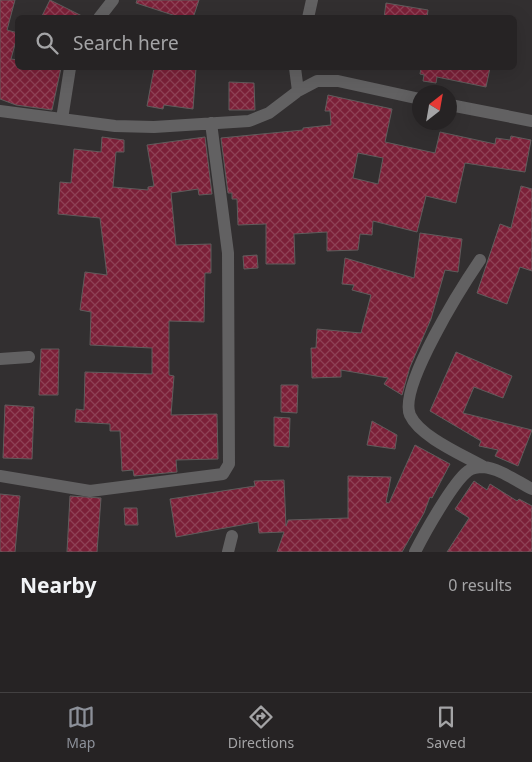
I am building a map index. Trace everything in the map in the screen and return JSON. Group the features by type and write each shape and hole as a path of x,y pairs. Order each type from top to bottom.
{"street":[{"path":"101,15 112,0"},
{"path":"309,15 312,0"},
{"path":"62,119 70,70"},
{"path":"295,70 298,91"},
{"path":"0,111 115,126 154,128 249,121 269,113 298,91 318,81 338,81 412,97"},
{"path":"457,106 532,121"},
{"path":"0,476 90,491 222,474 227,470 229,464 228,253 211,123"},
{"path":"480,260 458,293 430,345 412,386 408,408 410,415 419,427 439,442 484,467 493,469 532,489"},
{"path":"0,359 29,357"},
{"path":"415,552 429,526 467,472 484,467"},
{"path":"228,552 232,536"}],"building":[{"path":"0,0 15,0 7,30 15,32 15,44 11,59 15,60 15,70 61,70 52,110 16,105 0,99"},
{"path":"50,0 80,15 42,15"},
{"path":"137,0 199,0 194,15 173,15 136,3"},
{"path":"386,3 428,10 427,15 384,15"},
{"path":"154,70 196,70 193,109 164,105 163,109 147,106"},
{"path":"421,70 490,70 486,87 437,77 436,83 423,81 424,75 420,74"},
{"path":"229,82 254,83 255,110 229,110"},
{"path":"328,95 392,109 385,142 435,153 440,132 495,144 496,138 510,140 511,136 531,140 525,172 465,163 456,203 426,196 417,232 373,221 372,235 360,234 358,250 327,251 327,232 294,234 295,264 266,264 266,224 238,225 237,199 232,199 232,193 228,193 221,138 303,130 303,128 331,125 330,111 325,111","holes":["358,153 383,158 378,184 353,178"]},
{"path":"102,137 124,140 124,152 116,152 113,187 148,190 148,187 154,186 147,145 205,137 212,194 199,195 198,189 171,193 176,245 211,244 211,273 205,273 204,322 169,321 169,375 174,376 171,415 217,414 218,459 176,460 177,472 134,476 133,470 122,471 120,431 110,431 110,424 75,422 76,409 84,410 85,372 152,374 152,348 90,345 91,312 80,310 85,272 107,275 100,218 58,214 60,182 71,183 74,149 101,152"},
{"path":"521,186 532,189 532,271 520,267 507,304 477,293 500,224 511,228"},
{"path":"420,233 462,239 458,272 445,270 431,319 410,367 402,395 384,384 388,378 341,370 341,377 312,378 311,348 316,348 317,329 361,333 371,295 352,290 354,285 342,284 345,258 414,278"},
{"path":"257,255 258,268 244,269 243,256"},
{"path":"41,349 59,349 58,395 39,395"},
{"path":"456,352 512,376 503,398 474,387 463,413 532,430 518,466 495,456 498,450 479,446 481,441 430,411"},
{"path":"281,385 298,385 297,413 281,412"},
{"path":"5,405 34,407 32,459 3,458"},
{"path":"274,417 290,418 289,447 274,446"},
{"path":"372,421 397,435 395,449 367,445"},
{"path":"415,445 450,464 432,498 430,497 424,513 402,552 277,552 284,532 259,533 258,522 176,537 170,499 255,486 254,481 284,480 286,526 288,520 348,518 348,476 391,477 386,502 389,503"},
{"path":"474,481 487,490 490,484 517,501 519,499 532,506 532,552 447,552 469,518 455,509"},
{"path":"0,494 20,496 15,552 0,552"},
{"path":"70,496 101,498 97,552 67,552"},
{"path":"124,508 137,508 138,525 125,525"}]}
